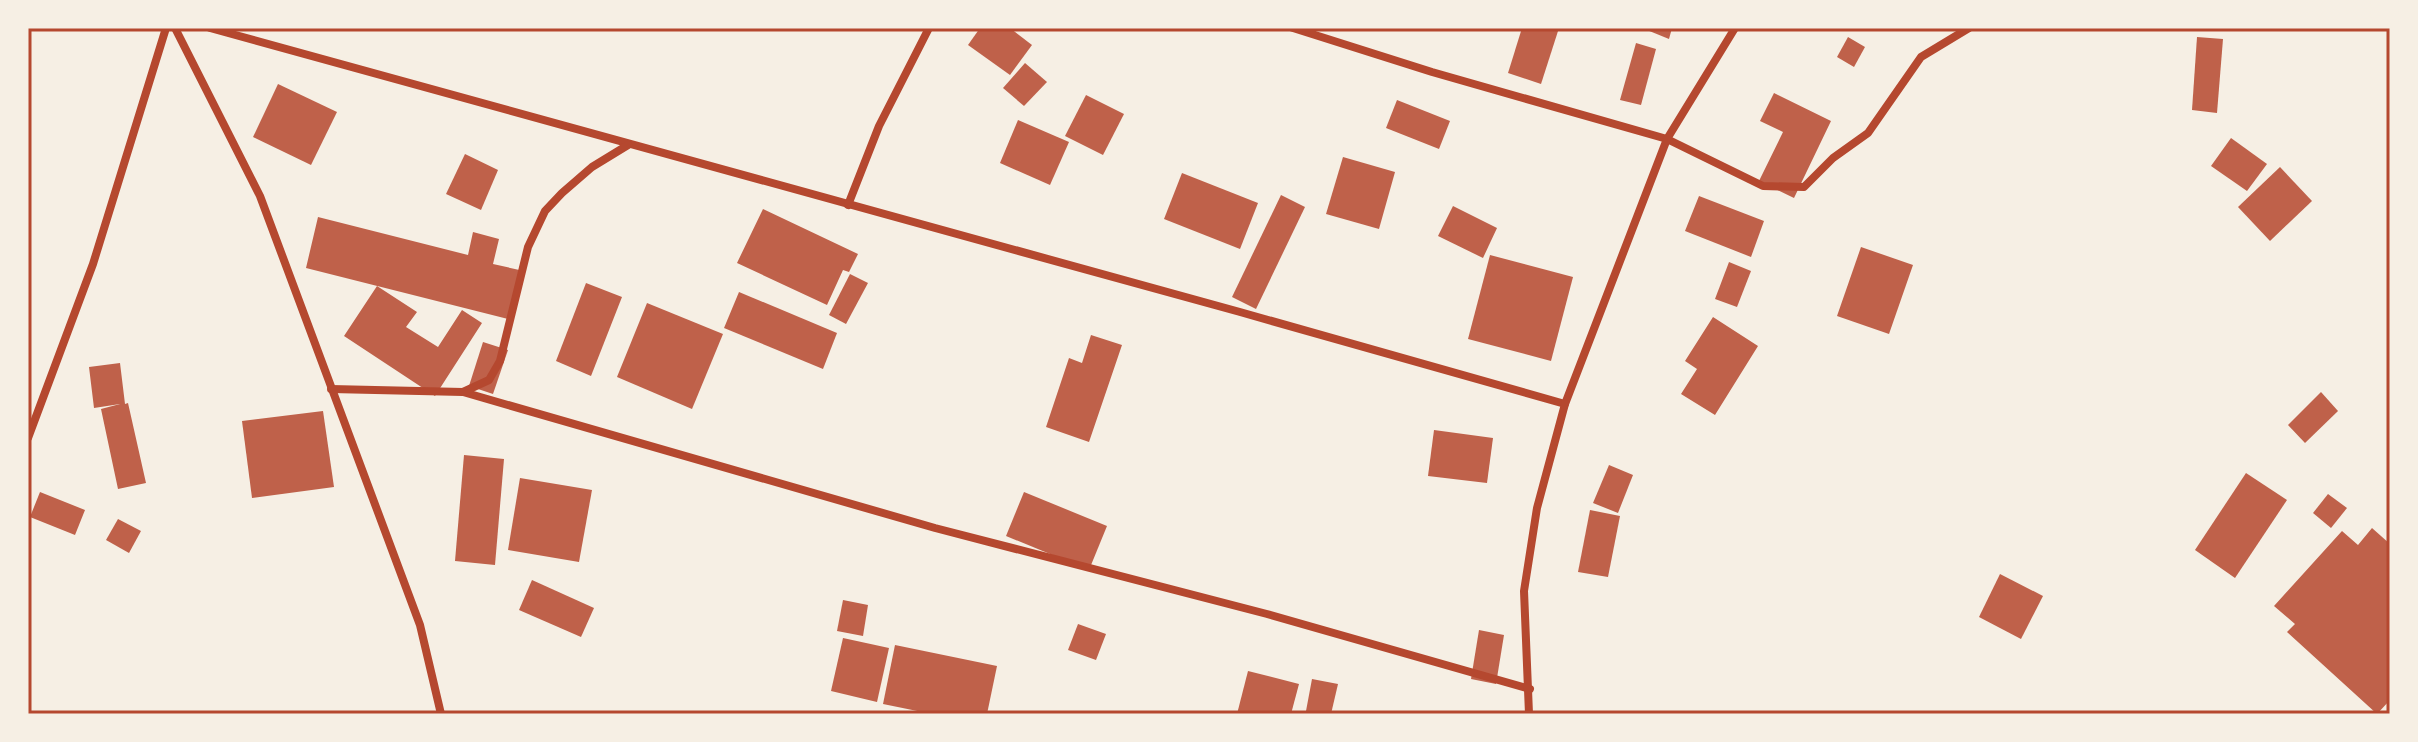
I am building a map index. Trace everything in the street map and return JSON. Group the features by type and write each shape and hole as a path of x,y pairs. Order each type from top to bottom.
{"street":[{"path":"28,438 93,264 166,28"},
{"path":"175,28 260,196 420,625 441,714"},
{"path":"210,28 1565,404"},
{"path":"848,205 879,126 929,28"},
{"path":"1293,28 1432,72 1667,139 1763,186 1804,187 1833,158 1868,133 1921,57 1969,28"},
{"path":"1529,714 1524,591 1537,508 1565,404 1667,139 1735,28"},
{"path":"463,392 489,380 500,361 528,247 545,211 592,167 628,145"},
{"path":"331,389 463,392 935,528 1267,614 1530,689"}],"building":[{"path":"980,28 1010,28 1032,45 1010,75 968,45"},
{"path":"1522,28 1559,28 1541,84 1508,73"},
{"path":"1642,28 1672,28 1669,39"},
{"path":"1848,37 1865,47 1854,67 1837,57"},
{"path":"2197,37 2223,39 2217,113 2192,110"},
{"path":"1636,43 1656,49 1641,105 1620,100"},
{"path":"1025,63 1047,82 1024,106 1003,88"},
{"path":"278,84 337,112 311,165 253,137"},
{"path":"1774,93 1831,121 1794,198 1759,181 1783,132 1760,121"},
{"path":"1086,95 1124,114 1103,155 1065,136"},
{"path":"1397,100 1450,121 1439,149 1386,128"},
{"path":"1018,120 1069,142 1050,185 1000,163"},
{"path":"2231,138 2267,164 2247,191 2211,166"},
{"path":"465,154 498,170 481,210 446,194"},
{"path":"1343,157 1395,172 1379,229 1326,214"},
{"path":"2280,167 2312,201 2270,241 2238,207"},
{"path":"1182,173 1258,203 1240,249 1164,219"},
{"path":"1281,195 1305,207 1256,309 1232,297"},
{"path":"1699,196 1764,221 1751,257 1685,231"},
{"path":"1453,206 1497,228 1483,258 1438,236"},
{"path":"763,209 858,254 849,272 843,270 827,305 737,263"},
{"path":"318,217 468,255 473,232 499,239 493,264 524,271 512,320 306,268"},
{"path":"1861,247 1913,265 1889,334 1837,316"},
{"path":"1490,255 1573,277 1551,361 1468,339"},
{"path":"1729,262 1751,271 1737,307 1715,299"},
{"path":"850,274 868,283 846,324 829,315"},
{"path":"586,283 622,297 591,376 556,361"},
{"path":"377,286 417,312 406,327 438,347 462,310 482,323 435,396 344,336"},
{"path":"739,292 837,333 823,369 724,328"},
{"path":"647,303 723,334 692,409 617,377"},
{"path":"1713,317 1758,346 1715,415 1681,394 1697,369 1685,361"},
{"path":"1091,335 1122,345 1089,442 1046,427 1069,358 1082,363"},
{"path":"483,342 508,350 493,394 469,386"},
{"path":"120,363 125,404 128,403 146,483 118,489 101,409 120,404 94,408 89,367"},
{"path":"2321,392 2338,411 2305,443 2288,425"},
{"path":"323,411 334,487 252,498 242,421"},
{"path":"1434,430 1493,438 1487,483 1428,476"},
{"path":"464,455 504,459 495,565 455,561"},
{"path":"1609,465 1633,475 1618,513 1593,503"},
{"path":"2246,473 2287,500 2235,578 2195,550"},
{"path":"520,478 592,490 579,562 508,550"},
{"path":"40,492 85,510 75,535 30,517"},
{"path":"1024,492 1107,526 1089,570 1006,536"},
{"path":"2328,494 2347,508 2331,528 2313,513"},
{"path":"1590,510 1620,516 1608,577 1578,572"},
{"path":"118,519 141,531 129,553 106,540"},
{"path":"2372,528 2390,544 2390,700 2377,714 2287,632 2295,624 2274,606 2342,531 2358,545"},
{"path":"2000,574 2043,596 2021,639 1979,617"},
{"path":"532,580 594,608 581,637 519,610"},
{"path":"843,600 868,605 863,636 837,631"},
{"path":"1078,624 1106,634 1096,660 1068,650"},
{"path":"1479,630 1504,635 1496,684 1471,679"},
{"path":"843,638 889,648 877,702 831,691"},
{"path":"895,645 997,666 987,714 932,714 883,704"},
{"path":"1248,671 1299,684 1291,714 1237,714"},
{"path":"1312,679 1338,684 1331,714 1306,711"}]}
